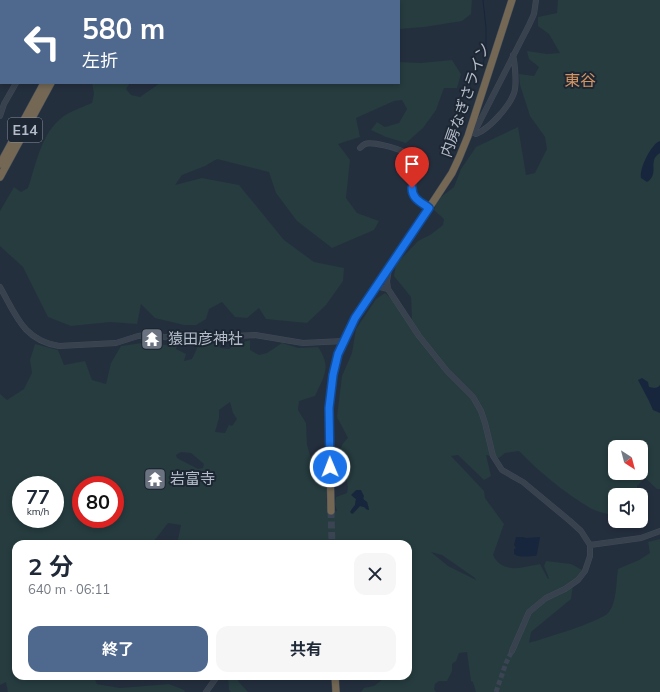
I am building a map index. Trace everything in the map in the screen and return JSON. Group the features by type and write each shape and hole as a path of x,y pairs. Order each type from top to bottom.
{"highway":[{"name":"内房なぎさライン","path":"331,511 329,408 333,375 338,354 355,318 452,172 471,134 512,0"},
{"name":"E14","path":"0,164 43,84"},
{"name":"E14","path":"0,177 50,84"},
{"path":"335,680 336,692"}],"street":[{"path":"471,134 489,103 534,14 536,0"},
{"path":"471,134 481,132 499,116 514,94 515,82 513,55"},
{"path":"0,116 4,104 15,84"},
{"path":"360,148 366,144 376,144 403,151 409,155 417,164 418,169 412,188 412,193 417,200 429,208"},
{"path":"390,266 388,289 419,336 447,371 473,397 481,410 493,456 502,470 523,482 570,521 581,531 590,545 590,556 585,571 578,580 565,589 546,598 528,612 512,651"},
{"path":"376,286 388,289"},
{"path":"0,287 28,332 37,339 50,345 59,346 116,343 138,336 147,335 182,339 255,335 303,343 344,341"},
{"path":"590,545 641,538 660,531"},
{"path":"206,692 215,680"}],"green space":[{"path":"400,0 472,0 471,14 462,21 400,29"},
{"path":"558,0 660,0 660,489 657,489 647,480 648,440 608,440 608,480 643,480 637,488 608,488 608,514 593,509 571,496 519,451 505,453 499,458 486,455 491,476 484,480 458,455 451,456 484,491 485,498 504,524 493,555 497,561 502,565 514,568 540,564 548,579 549,578 544,566 546,561 571,564 582,570 573,585 571,599 531,632 529,643 572,629 604,616 612,608 614,602 618,569 639,560 650,553 648,542 660,539 660,692 476,692 473,682 471,681 467,652 459,653 456,661 452,664 452,671 447,681 439,681 435,684 434,689 436,692 361,692 364,688 374,686 382,680 412,680 412,540 178,540 181,525 168,523 155,540 12,540 12,680 95,680 97,684 120,688 169,684 184,690 185,692 8,692 6,682 0,685 0,394 7,400 24,389 32,373 30,360 35,344 58,350 64,365 85,361 92,380 106,384 111,363 121,346 142,343 177,346 176,349 186,354 184,361 192,359 199,344 203,341 218,342 220,348 229,349 234,345 250,340 250,350 259,355 267,353 282,343 298,348 318,347 325,360 326,366 324,377 315,396 299,401 298,410 306,423 307,445 311,458 328,461 326,500 328,512 337,511 335,504 336,497 347,493 348,487 340,455 343,443 348,438 337,417 342,376 352,353 356,329 376,299 385,293 412,319 411,297 394,276 396,264 418,241 430,235 443,225 444,219 434,210 437,200 454,187 461,169 476,147 518,127 526,175 535,173 547,149 545,137 530,116 520,85 519,74 534,76 539,67 529,59 527,51 547,54 560,53 549,34 538,26 538,17 557,13","holes":["230,402 233,413 237,419 232,426 229,425 225,433 215,432 219,418 219,410","181,452 191,453 204,464 203,468 198,469 177,458 176,455","353,497 364,498 369,508 367,510 360,506 353,514 351,510 355,505 356,499","431,552 442,555 476,580 448,566"]},
{"path":"452,60 461,74 457,88 444,88 436,110 423,128 406,143 386,137 371,130 377,122 385,127 399,123 407,109 402,100 394,101 356,118 360,137 338,144 350,160 346,198 357,213 379,221 374,230 332,248 297,221 276,193 269,172 217,159 205,166 182,175 175,185 202,178 239,185 284,240 314,262 344,268 343,281 326,305 307,323 266,319 259,308 247,318 235,317 222,302 209,309 206,319 196,325 184,325 155,318 141,304 137,324 110,322 71,326 48,317 23,267 0,246 0,211 14,187 21,192 28,188 42,146 52,127 69,113 92,103 94,94 92,84 129,84 126,89 131,95 140,97 159,84 400,84 400,62 421,63"},
{"path":"228,680 238,680 248,692 231,692 229,690"}],"water":[{"path":"660,141 660,153 654,159 653,175 647,182 641,178 642,169 653,147"},
{"path":"642,378 648,382 649,387 657,388 660,385 660,413 653,410 638,380"},
{"path":"356,490 361,490 364,496 363,499 367,502 369,510 360,506 352,514 350,512 355,505 356,499 351,495"},
{"path":"516,537 540,537 536,556 521,556 514,554 514,549 516,548 514,545"}],"waterway":[{"path":"482,68 486,53 486,28 483,0"}],"tunnel":[{"path":"331,511 332,540"},
{"path":"496,692 506,663 512,651"}],"place":[{"name":"猿田彦神社","path":"152,339"},
{"name":"岩富寺","path":"155,479"}],"district":[{"name":"東谷","path":"580,80"}],"route":[{"path":"330,467 329,408 333,375 338,354 355,318 429,208 417,200 412,193 412,188"}]}
